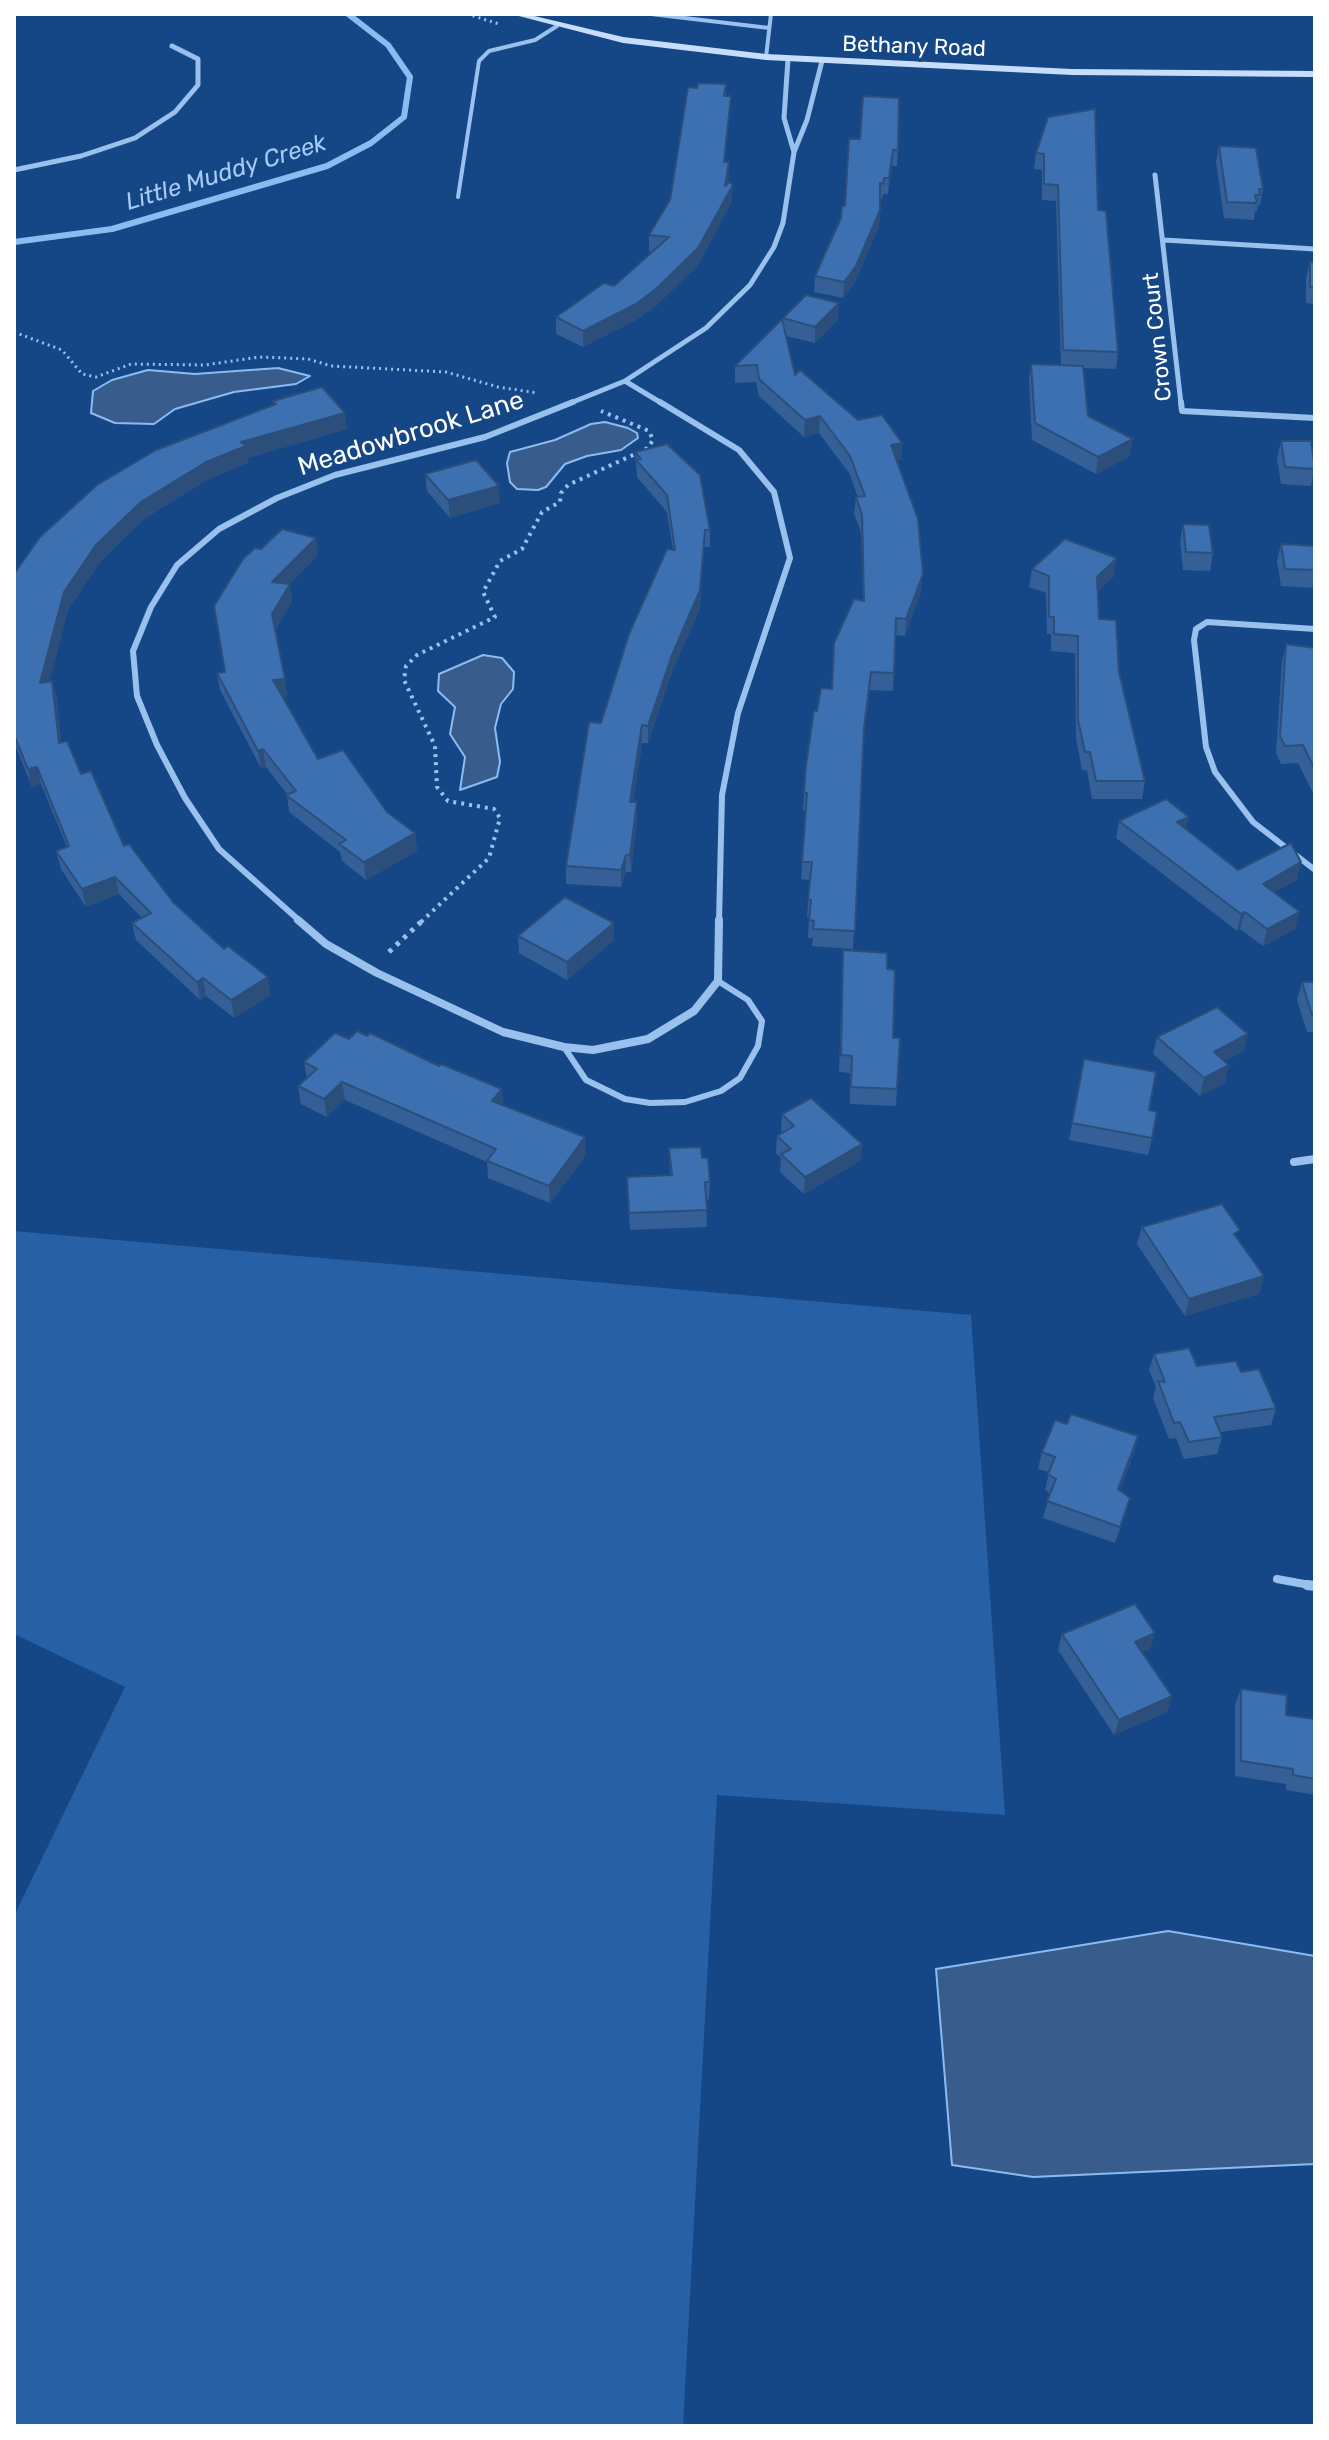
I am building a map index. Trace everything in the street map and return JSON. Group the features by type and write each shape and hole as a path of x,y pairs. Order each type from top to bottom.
{"main road":[{"name":"Bethany Road","path":"515,14 557,26 651,44 788,59 1072,72 1315,74"}],"street":[{"path":"14,170 81,156 135,138 175,112 198,85 198,59 172,46"},
{"name":"Meadowbrook Lane","path":"788,59 784,118 794,152"},
{"name":"Meadowbrook Lane","path":"718,981 694,1011 648,1039 593,1050 564,1047 503,1032 377,973 326,944 219,849 185,798 157,745 137,696 133,651 151,607 177,565 219,529 277,498 335,475 485,437 625,381 706,328 750,285 780,235 794,152 807,120 822,61"},
{"name":"Crown Court","path":"1155,175 1182,411 1315,418"},
{"path":"1164,240 1315,249"},
{"path":"625,381 739,450 774,492 787,538 788,567 742,700 722,795 718,981"},
{"path":"1315,629 1207,622 1196,629 1194,640 1206,747 1215,772 1253,822 1315,870"},
{"path":"1294,1162 1315,1159"},
{"path":"1277,1579 1315,1586"}],"lane":[{"path":"651,14 769,28"},
{"path":"766,57 771,14"},
{"path":"458,197 479,61 489,51 535,40 557,26"},
{"path":"564,1047 586,1080 625,1099 650,1103 685,1102 721,1091 740,1078 758,1046 762,1021 748,1000 718,981"}],"path":[{"path":"14,332 62,350 82,374 96,377 131,364 205,365 259,357 308,359 331,366 446,372 498,387 541,393"},
{"path":"389,952 489,858 500,818 494,809 448,801 437,787 435,746 404,680 406,666 417,655 495,617 483,592 500,561 522,549 542,512 560,502 561,493 568,485 648,448 653,440 649,431 593,409"}],"shaded area":[{"path":"278,368 310,376 296,384 234,392 175,409 154,424 115,423 91,413 93,391 112,380 148,370 195,374"},
{"path":"605,422 628,428 637,433 638,438 621,450 587,456 565,464 546,487 538,490 517,489 510,482 507,463 510,452"},
{"path":"483,655 502,658 514,672 513,689 501,704 495,728 500,762 497,777 460,790 465,757 450,734 455,707 438,691 439,674"},
{"path":"14,1231 971,1315 1005,1815 717,1795 683,2426 14,2426 14,1916 125,1687 14,1634"},
{"path":"1168,1931 1315,1956 1315,2164 1033,2177 952,2165 936,1969"}],"building":[{"path":"698,83 726,84 724,96 731,96 724,162 729,162 725,186 729,182 733,185 698,248 636,304 583,331 556,317 604,283 614,286 669,237 649,235 670,200 688,87 697,88"},
{"path":"863,96 899,98 898,150 893,150 889,178 884,178 883,184 880,183 880,210 856,266 844,282 815,276 841,218 842,206 845,206 849,139 860,139"},
{"path":"1095,109 1098,210 1106,211 1118,352 1063,350 1058,185 1044,184 1044,154 1036,153 1048,117"},
{"path":"1219,146 1256,148 1263,189 1259,189 1260,195 1255,195 1257,203 1227,202"},
{"path":"1310,262 1315,262 1315,287 1310,287"},
{"path":"806,295 839,303 815,327 783,318"},
{"path":"782,319 795,375 800,370 858,420 882,415 902,443 891,445 918,519 923,574 906,619 896,618 894,673 871,672 864,728 855,931 813,929 814,921 809,920 811,900 808,899 812,862 802,862 806,765 814,710 817,711 821,688 832,689 834,643 854,599 864,601 862,515 856,497 865,496 850,456 820,416 805,420 759,379 757,365 735,366"},
{"path":"1031,364 1083,366 1088,416 1133,439 1098,457 1035,423"},
{"path":"322,387 345,413 241,442 246,446 206,462 141,502 96,545 64,592 40,683 52,681 59,743 67,741 81,774 91,771 124,846 129,844 173,902 224,949 228,946 268,977 231,1000 203,978 197,982 132,923 151,913 115,877 82,889 56,851 69,846 37,767 28,769 14,735 14,574 40,537 97,485 156,450 276,404 273,401"},
{"path":"1281,441 1311,441 1315,469 1285,467"},
{"path":"667,444 700,475 710,530 705,530 700,590 672,655 648,726 642,725 630,802 637,802 630,855 626,855 621,870 566,866 589,722 601,723 629,634 667,549 675,550 667,495 636,460 641,459 635,452"},
{"path":"476,460 499,486 448,500 425,474"},
{"path":"1183,524 1209,525 1213,553 1186,552"},
{"path":"282,529 316,538 272,582 290,584 272,614 285,679 273,680 318,759 343,750 387,812 415,833 364,862 339,844 346,840 286,795 296,791 263,749 258,751 217,673 225,672 214,606 243,559 255,548 261,549"},
{"path":"1065,539 1117,558 1097,577 1099,619 1116,620 1119,672 1145,781 1096,781 1090,752 1085,752 1078,720 1078,636 1054,634 1054,617 1049,617 1049,576 1032,569"},
{"path":"1281,544 1315,546 1315,570 1285,569"},
{"path":"1286,644 1315,648 1315,770 1303,745 1285,746 1280,736"},
{"path":"1166,799 1189,817 1177,822 1238,870 1291,843 1301,862 1263,884 1300,912 1267,929 1245,912 1241,914 1119,821"},
{"path":"565,897 614,923 567,962 518,936"},
{"path":"843,950 887,953 887,969 895,970 893,1038 900,1038 897,1089 851,1087 852,1056 841,1055"},
{"path":"1302,982 1315,982 1315,1015 1312,1015"},
{"path":"1217,1007 1248,1034 1214,1052 1229,1065 1204,1078 1157,1037"},
{"path":"357,1031 367,1036 370,1033 439,1066 441,1064 502,1089 492,1101 585,1137 549,1186 487,1161 496,1149 342,1082 324,1099 298,1086 317,1069 304,1062 335,1033 349,1039"},
{"path":"1084,1059 1156,1072 1149,1110 1157,1112 1152,1138 1072,1123"},
{"path":"811,1098 862,1144 805,1177 781,1154 791,1149 777,1136 794,1126 782,1114"},
{"path":"701,1147 702,1158 708,1158 710,1182 705,1182 707,1210 629,1213 627,1177 672,1175 669,1148"},
{"path":"1222,1204 1240,1230 1234,1234 1264,1276 1189,1299 1142,1227"},
{"path":"1189,1348 1197,1366 1236,1361 1241,1372 1259,1369 1276,1408 1214,1417 1222,1437 1189,1442 1180,1422 1174,1423 1158,1381 1165,1382 1154,1354"},
{"path":"1071,1414 1138,1436 1118,1489 1130,1498 1120,1527 1047,1501 1056,1479 1048,1474 1055,1457 1042,1452 1055,1420 1067,1424"},
{"path":"1135,1604 1155,1633 1135,1642 1172,1696 1119,1720 1062,1634"},
{"path":"1241,1689 1287,1695 1286,1715 1315,1719 1315,1779 1293,1775 1293,1769 1241,1761"}],"waterway":[{"name":"Little Muddy Creek","path":"14,242 112,229 327,166 371,143 404,117 410,77 388,45 348,14"}]}
